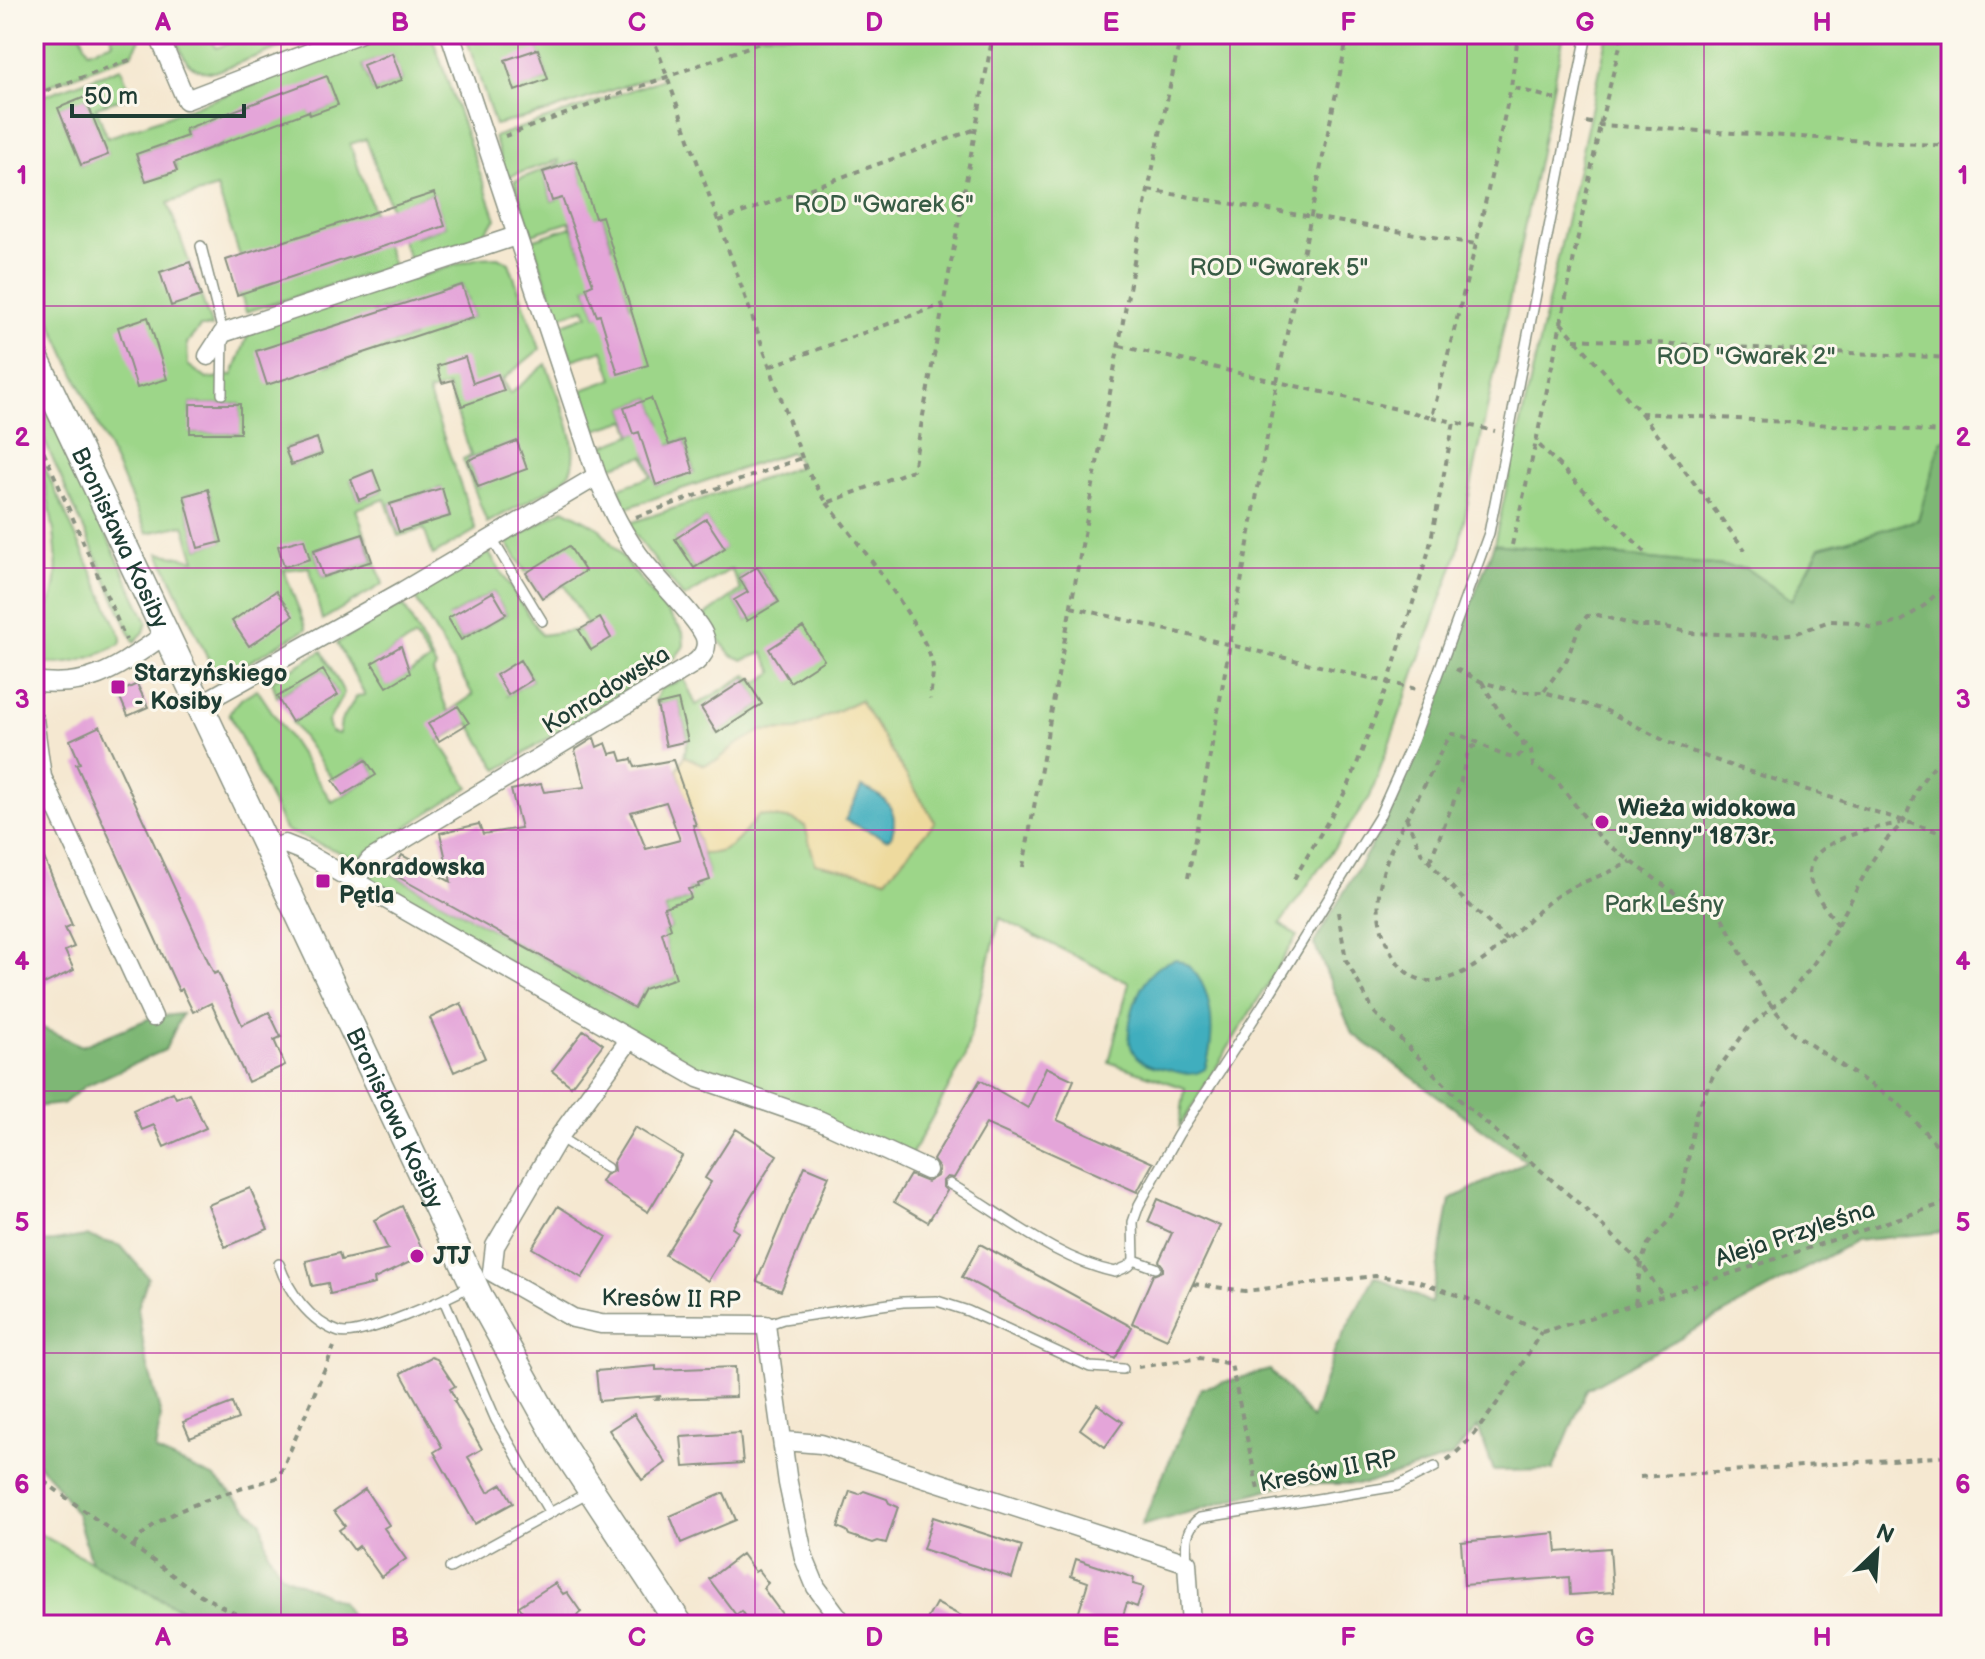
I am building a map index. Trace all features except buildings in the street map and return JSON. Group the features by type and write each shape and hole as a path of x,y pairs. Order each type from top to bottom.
{"street":[{"path":"158,34 186,100 358,34"},
{"name":"Konradowska","path":"355,880 370,860 543,757 703,656 706,646 704,636 643,560 619,523 597,476 450,34"},
{"path":"208,356 223,333 516,236"},
{"name":"Bronisława Kosiby","path":"34,355 201,704 267,851 483,1278 520,1373 590,1492 680,1625"},
{"path":"201,704 597,476"},
{"path":"34,681 55,684 100,677 166,634"},
{"path":"34,719 42,777 153,1017"},
{"path":"267,851 285,844 355,880 698,1078 819,1120 927,1170"},
{"path":"483,1278 495,1246 559,1137 630,1039"},
{"name":"Kresów II RP","path":"483,1278 573,1318 601,1324 766,1325 788,1483 804,1558 816,1587 844,1625"},
{"path":"784,1441 821,1444 1187,1563"},
{"name":"Kresów II RP","path":"1187,1563 1191,1625"}],"lane":[{"path":"950,1184 1032,1236 1085,1262 1115,1272 1129,1266 1134,1260 1133,1222 1139,1205 1178,1135 1379,817 1430,695 1489,533 1587,34"},
{"path":"201,246 223,333 222,394"},
{"path":"492,539 542,621"},
{"path":"559,1137 607,1168"},
{"path":"1134,1260 1156,1268"},
{"path":"279,1264 286,1283 300,1302 316,1318 341,1333 360,1330 444,1300 483,1278"},
{"path":"444,1300 496,1420 550,1513"},
{"path":"766,1325 783,1319 903,1302 937,1301 968,1311 1090,1367 1123,1369"},
{"name":"Kresów II RP","path":"1187,1563 1186,1543 1191,1524 1200,1518 1397,1486 1435,1467"},
{"path":"450,1568 590,1492"}],"path":[{"path":"652,34 771,366 800,459 827,503 874,565 919,633 933,666 930,699"},
{"path":"485,143 784,34"},
{"path":"827,503 913,470 993,34"},
{"path":"1023,867 1148,190 1181,34"},
{"path":"1188,878 1277,382 1348,34"},
{"path":"1432,417 1476,244 1511,87 1517,43 1470,34"},
{"path":"1512,545 1561,323 1600,125 1623,34"},
{"path":"34,95 132,59"},
{"path":"1511,87 1573,104"},
{"path":"1572,118 1600,125 1951,146"},
{"path":"719,221 976,129"},
{"path":"1148,190 1476,244"},
{"path":"771,366 944,304"},
{"path":"1561,323 1641,413 1745,550"},
{"path":"1574,339 1951,358"},
{"path":"1120,346 1509,434"},
{"path":"1641,413 1943,432"},
{"path":"1294,879 1348,787 1389,681 1429,550 1454,422"},
{"path":"34,429 126,642"},
{"path":"1536,442 1645,552"},
{"path":"619,523 800,459"},
{"path":"1544,692 1567,659 1579,627 1587,616 1598,615 1637,626 1661,626 1691,633 1773,636 1797,633 1830,621 1854,622 1872,628 1900,622 1940,590 1951,587"},
{"path":"1071,607 1389,681 1430,695"},
{"path":"1442,662 1482,682 1518,692 1544,692 1607,711 1667,742 1723,763 1951,836"},
{"path":"1482,682 1505,722 1531,750 1533,766 1556,780 1602,840 1680,897 1719,912 1773,1009 1794,1034 1897,1102 1951,1160"},
{"path":"1523,741 1517,758 1506,758 1483,743 1452,734 1405,816 1384,865 1377,894 1380,920 1391,952 1404,970 1418,979 1438,981 1459,974 1493,953 1554,898 1631,861"},
{"path":"1430,862 1459,788 1467,755 1472,747 1483,743"},
{"path":"1635,1304 1641,1263 1648,1244 1672,1217 1683,1190 1696,1113 1713,1076 1748,1028 1791,992 1814,963 1870,864 1886,840 1903,823 1919,785 1951,751"},
{"path":"1405,816 1422,854 1461,897 1507,940"},
{"path":"1838,925 1812,885 1809,872 1814,862 1840,838 1903,823"},
{"path":"1339,879 1338,909 1346,960 1374,1012 1462,1102 1584,1208 1641,1263 1663,1296"},
{"name":"Aleja Przyleśna","path":"1542,1332 1663,1296 1951,1201"},
{"path":"1193,1284 1245,1291 1375,1276 1417,1281 1466,1298 1542,1332"},
{"name":"Kresów II RP","path":"1435,1467 1451,1457 1478,1427 1507,1389 1542,1332"},
{"path":"134,1546 138,1538 157,1521 279,1477 341,1333"},
{"path":"1123,1369 1200,1358 1231,1364 1263,1508"},
{"path":"1640,1477 1951,1456"},
{"path":"34,1474 197,1593 256,1625"}],"green space":[{"path":"34,34 81,34 88,51 113,42 111,34 143,34 132,54 34,91 34,70 41,67 34,48"},
{"path":"175,34 210,34 216,48 244,38 243,34 317,34 214,72 192,66 183,56"},
{"path":"395,34 431,34 496,219 482,236 410,261 366,139 350,144 393,266 246,312 242,298 237,295 240,256 217,188 168,203 212,327 200,327 187,343 188,365 207,379 233,375 250,329 478,258 498,257 509,263 540,349 502,380 510,394 546,364 572,437 572,465 567,476 487,523 463,459 471,455 448,387 428,392 476,530 433,555 424,529 398,536 385,499 356,509 383,584 322,620 309,567 284,570 306,629 218,680 159,553 195,560 184,525 147,533 34,285 34,99 121,68 132,96 96,107 107,138","holes":["392,54 402,80 373,91 363,65","300,87 338,104 311,115","85,98 107,154 81,165 59,108","213,119 223,145 194,155 185,129","167,143 177,170 146,181 137,154","433,193 445,226 415,237 403,204","462,285 473,317 442,327 431,296","402,304 413,337 384,346 373,313","345,323 356,356 327,366 315,333","190,404 240,404 239,433 191,433","317,438 322,454 291,465 286,448","517,442 478,487 468,459","373,470 381,491 359,500 351,480","441,488 450,516 399,531 390,504","208,490 222,541 198,548 184,496","363,534 372,561 323,577 314,550"]},
{"path":"465,34 1564,34 1457,555 1370,797 1280,924 1297,936 1179,1128 1185,1088 1109,1062 1129,983 1000,918 964,1060 909,1159 699,1074 378,887 370,879 380,862 388,860 397,863 392,874 634,1008 644,989 675,978 662,933 671,928 665,909 690,898 688,889 699,887 695,876 708,874 702,854 729,847 759,815 794,820 805,826 860,700 797,730 761,731 722,759 704,765 684,756 688,740 678,701 657,705 655,701 660,689 684,679 696,705 747,675 757,683 774,672 763,653 743,660 731,655 702,618 741,590 731,569 684,598 627,524 798,467 797,460 790,452 626,508 619,488 651,477 644,456 610,467 603,446 632,435 627,420 596,430 582,390 613,379 603,350 572,360 560,325 588,315 585,308 558,317 532,240 571,227 570,222 532,234 514,181 558,164 559,160 507,177 494,137 663,79 659,74 548,112 495,125","holes":["538,49 548,79 515,90","576,161 585,190 552,201 543,172","602,216 612,246 583,256 572,227","619,275 630,305 597,316 586,287","651,398 661,424 633,434 624,408","684,440 694,472 656,485 646,452","706,519 724,548 694,568 675,539","757,567 779,602 747,621 734,600 748,592 739,578","746,679 762,705 717,733"]},
{"name":"ROD \"Gwarek 2\"","path":"1608,34 1951,34 1951,437 1941,441 1918,520 1820,547 1792,601 1745,568 1494,544"},
{"path":"34,380 147,622 144,632 134,642 34,417"},
{"name":"Park Leśny","path":"1951,437 1951,1231 1855,1241 1587,1389 1553,1470 1494,1471 1478,1427 1451,1457 1366,1484 1287,1484 1141,1526 1201,1388 1270,1370 1312,1419 1335,1349 1375,1276 1431,1303 1450,1200 1526,1161 1352,1033 1314,943 1393,809 1494,544 1745,568 1792,600 1820,547 1918,520 1941,441"},
{"path":"35,446 122,638 120,644 110,649 68,663 34,660 44,627 34,624 34,619 50,604 57,567 53,524"},
{"path":"564,509 599,528 683,632 684,646 675,658 498,770 469,723 439,741 469,787 356,859 285,830 229,713 242,698 257,689 332,802 376,775 366,760 334,781 292,722 337,694 323,670 277,697 272,681 322,651 344,693 328,722 331,732 339,734 341,721 357,696 365,695 337,643 403,604 436,667 433,672 448,712 473,695 414,596 489,553 541,635 579,630 587,624 564,585 542,598 507,543","holes":["493,592 506,614 461,640 449,617","415,637 430,661 387,686 373,663","520,661 532,680 508,695"]},
{"path":"182,1014 165,1050 85,1086 63,1104 34,1107 34,1024 82,1046 153,1017"},
{"path":"86,1236 121,1246 148,1277 138,1308 145,1355 161,1416 155,1451 215,1478 262,1522 268,1552 282,1575 342,1602 355,1625 211,1625 91,1562 77,1515 34,1459 34,1244"},
{"path":"34,1531 209,1625 34,1625"}],"sand":[{"path":"860,700 935,822 886,879 815,863 805,826 794,820 759,815 729,847 702,854 677,770 684,756 704,765 718,760 761,731 797,730","holes":["861,787 884,799 892,812 894,828 891,837 886,839 846,820"]}],"water":[{"path":"862,787 889,805 894,819 891,837 886,839 845,820"},
{"path":"1176,959 1199,978 1210,1007 1209,1055 1205,1069 1192,1074 1143,1062 1136,1056 1129,1035 1133,1008 1144,983 1159,966"}],"place":[{"name":"Starzyńskiego - Kosiby","path":"118,687"},
{"name":"Wieża widokowa \"Jenny\" 1873r.","path":"1602,822"},
{"name":"Konradowska Pętla","path":"323,881"},
{"name":"JTJ","path":"417,1256"}],"park label":[{"name":"ROD \"Gwarek 6\"","path":"884,204"},
{"name":"ROD \"Gwarek 5\"","path":"1279,267"}]}
